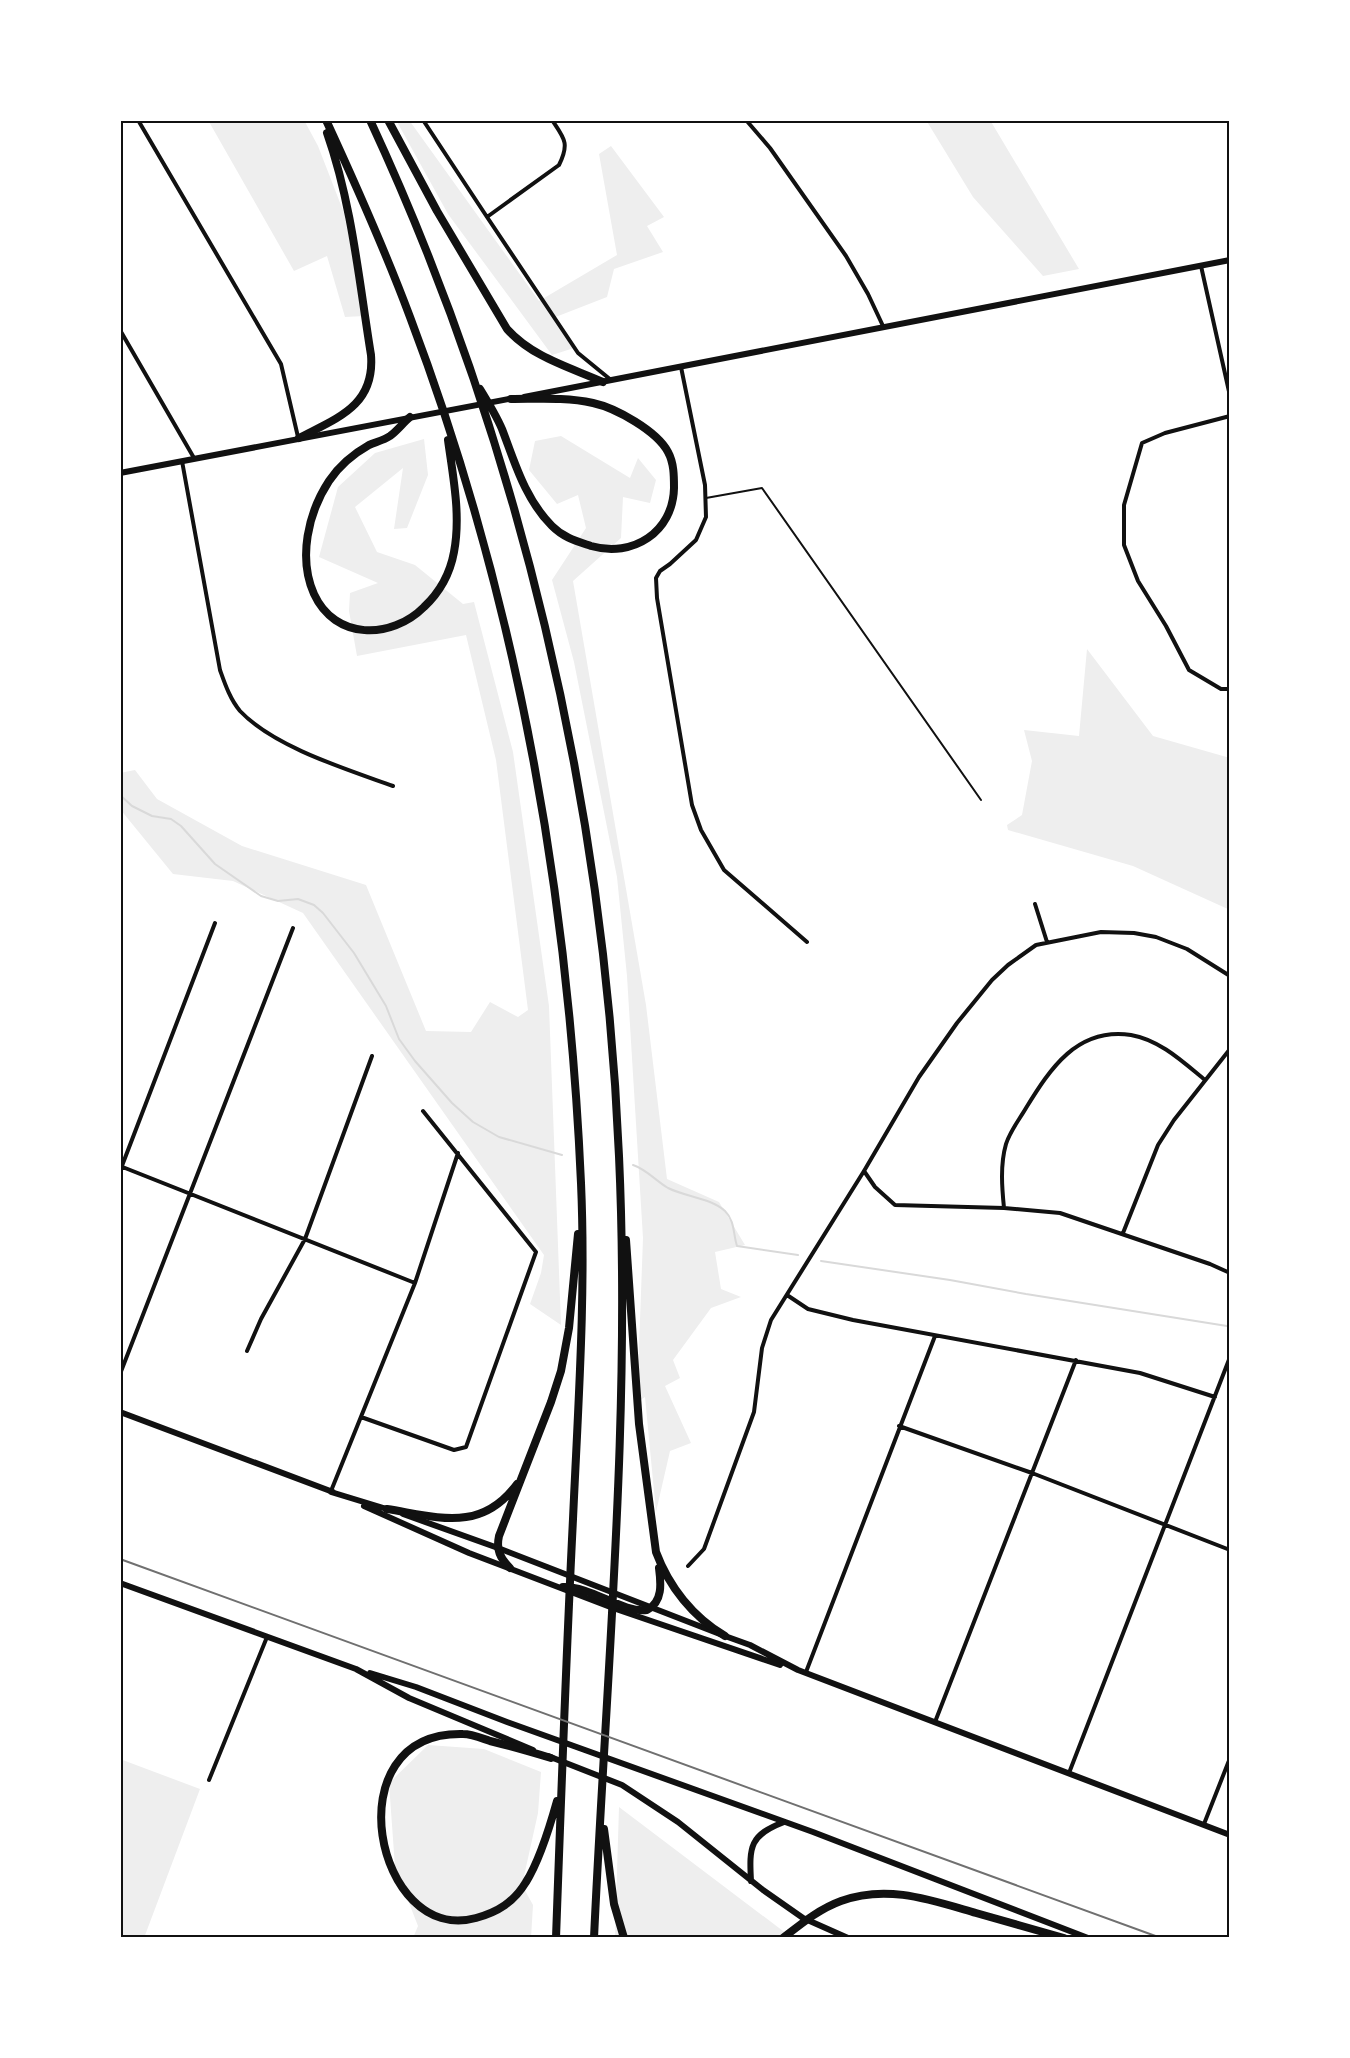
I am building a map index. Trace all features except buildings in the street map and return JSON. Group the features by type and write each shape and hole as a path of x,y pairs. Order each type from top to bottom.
{"highway":[{"path":"298,438 355,406 366,388 371,370 371,355 348,216 324,120"},
{"path":"324,120 361,195 411,320 475,512 520,696 557,897 569,998 582,1187 583,1314 560,1791 556,1938"},
{"path":"370,120 437,281 497,453 534,587 557,684 594,886 613,1062 639,1424 661,1582 658,1599 651,1608 642,1611 574,1587 563,1587"},
{"path":"388,120 437,211 507,329 519,342 536,354 603,382"},
{"path":"472,376 494,413 519,476 537,509 570,541 604,550 629,547 642,542 659,528 667,518 674,501 674,480 672,464 667,451 658,440 623,414 595,403 564,398 512,399"},
{"path":"410,417 389,436 362,450 337,470 317,501 309,526 307,561 309,579 315,595 332,617 363,630 385,630 410,619 434,598 449,571 455,546 457,508 445,417"},
{"path":"594,1938 614,1568 622,1331 619,1158"},
{"path":"510,1568 501,1558 498,1548 499,1536 559,1381 569,1328 582,1187"},
{"path":"387,1509 450,1519 475,1516 501,1502 523,1476"},
{"path":"656,1552 663,1571 682,1598 707,1624 725,1636"},
{"path":"551,1758 465,1734 447,1735 410,1749 398,1761 387,1781 382,1795 381,1809 383,1840 387,1854 405,1891 422,1908 434,1916 447,1920 470,1920 495,1912 508,1903 527,1882 560,1791"},
{"path":"602,1810 614,1904 624,1938"},
{"path":"784,1937 825,1908 842,1901 866,1895 905,1894 1064,1938"}],"main road":[{"path":"120,473 612,381 775,347 1230,260"},
{"path":"120,1412 331,1491 498,1548 750,1645 802,1672"},
{"path":"331,1491 469,1553 672,1629 802,1672 1230,1835"},
{"path":"120,1583 356,1669 416,1687 785,1822 1088,1938"},
{"path":"356,1669 409,1698 551,1758 604,1776 622,1785 678,1822 751,1881 803,1918 848,1938"},
{"path":"751,1881 750,1858 753,1842 767,1829 785,1822"}],"street":[{"path":"138,120 280,364 298,438"},
{"path":"423,120 578,353 612,381"},
{"path":"487,217 559,165 564,154 565,140 552,120"},
{"path":"746,120 770,148 846,256 884,327"},
{"path":"1201,266 1230,396"},
{"path":"120,330 195,458"},
{"path":"681,366 705,485 706,517 696,540 660,571 656,578 657,598 692,805 701,830 723,870 807,942"},
{"path":"1230,416 1165,434 1142,443 1124,504 1124,545 1138,581 1166,626 1189,670 1221,689 1230,689"},
{"path":"182,461 220,670 226,688 239,709 272,737 393,786"},
{"path":"1035,904 1047,942"},
{"path":"215,923 120,1168 191,1193 415,1283"},
{"path":"120,1374 292,928"},
{"path":"688,1566 704,1549 754,1412 762,1348 771,1320 864,1171 918,1077 964,1014 1000,971 1036,945 1101,932 1145,935 1187,949 1230,976"},
{"path":"1004,1208 1003,1167 1010,1135 1038,1088 1066,1053 1075,1047 1107,1036 1140,1037 1160,1046 1205,1080"},
{"path":"1123,1233 1158,1145 1230,1049"},
{"path":"247,1351 261,1319 305,1239 372,1056"},
{"path":"361,1417 454,1450 466,1447 536,1252 423,1111"},
{"path":"331,1491 415,1283 458,1153"},
{"path":"864,1171 875,1187 895,1205 1004,1208 1060,1213 1123,1233 1230,1273"},
{"path":"787,1295 808,1309 853,1320 1140,1373 1215,1396"},
{"path":"802,1672 935,1336"},
{"path":"1069,1773 1230,1357"},
{"path":"934,1723 1076,1360"},
{"path":"899,1426 1032,1473 1230,1550"},
{"path":"209,1780 268,1637"},
{"path":"1204,1825 1230,1758"}],"lane":[{"path":"706,498 762,488 981,800"}],"shaded area":[{"path":"208,120 304,120 318,146 344,213 364,316 345,317 327,256 294,271"},
{"path":"396,120 409,120 539,301 617,255 599,154 611,146 664,217 647,226 663,252 614,269 607,297 553,318 574,348 552,355 448,214"},
{"path":"926,120 990,120 1079,269 1043,276 973,197"},
{"path":"561,436 630,478 638,458 656,480 650,503 623,497 621,538 573,581 646,1005 667,1179 719,1202 745,1245 715,1252 721,1289 741,1297 711,1308 673,1360 680,1378 665,1386 691,1443 670,1451 656,1512 645,1397 637,1402 643,1238 627,976 617,877 574,662 552,580 586,528 578,495 557,504 529,470 535,441"},
{"path":"424,439 428,475 407,528 394,529 403,468 355,507 377,552 415,565 463,604 474,602 513,752 549,1006 561,1325 530,1304 541,1273 544,1255 303,913 233,881 173,874 120,809 120,773 135,770 157,799 242,846 366,885 426,1031 471,1032 490,1002 518,1017 528,1010 496,760 466,635 357,656 349,611 350,593 378,583 319,557 338,487 375,453"},
{"path":"1087,649 1153,736 1230,758 1230,910 1133,866 1008,830 1007,825 1022,815 1032,761 1024,730 1079,736"},
{"path":"428,1745 484,1749 541,1772 538,1813 522,1885 533,1905 531,1938 413,1938 418,1926 395,1867 389,1783"},
{"path":"120,1759 200,1789 144,1938 120,1938"},
{"path":"619,1807 783,1931 795,1938 615,1938"}],"waterway":[{"path":"120,795 132,806 152,816 171,819 181,826 215,864 261,896 278,901 298,899 314,905 354,953 386,1006 399,1039 452,1103 473,1122 499,1137 562,1155"},
{"path":"633,1165 668,1188 706,1200 725,1211 732,1223 737,1246 798,1255"},
{"path":"821,1261 1227,1326"}],"railway":[{"path":"120,1559 1161,1938"}]}
